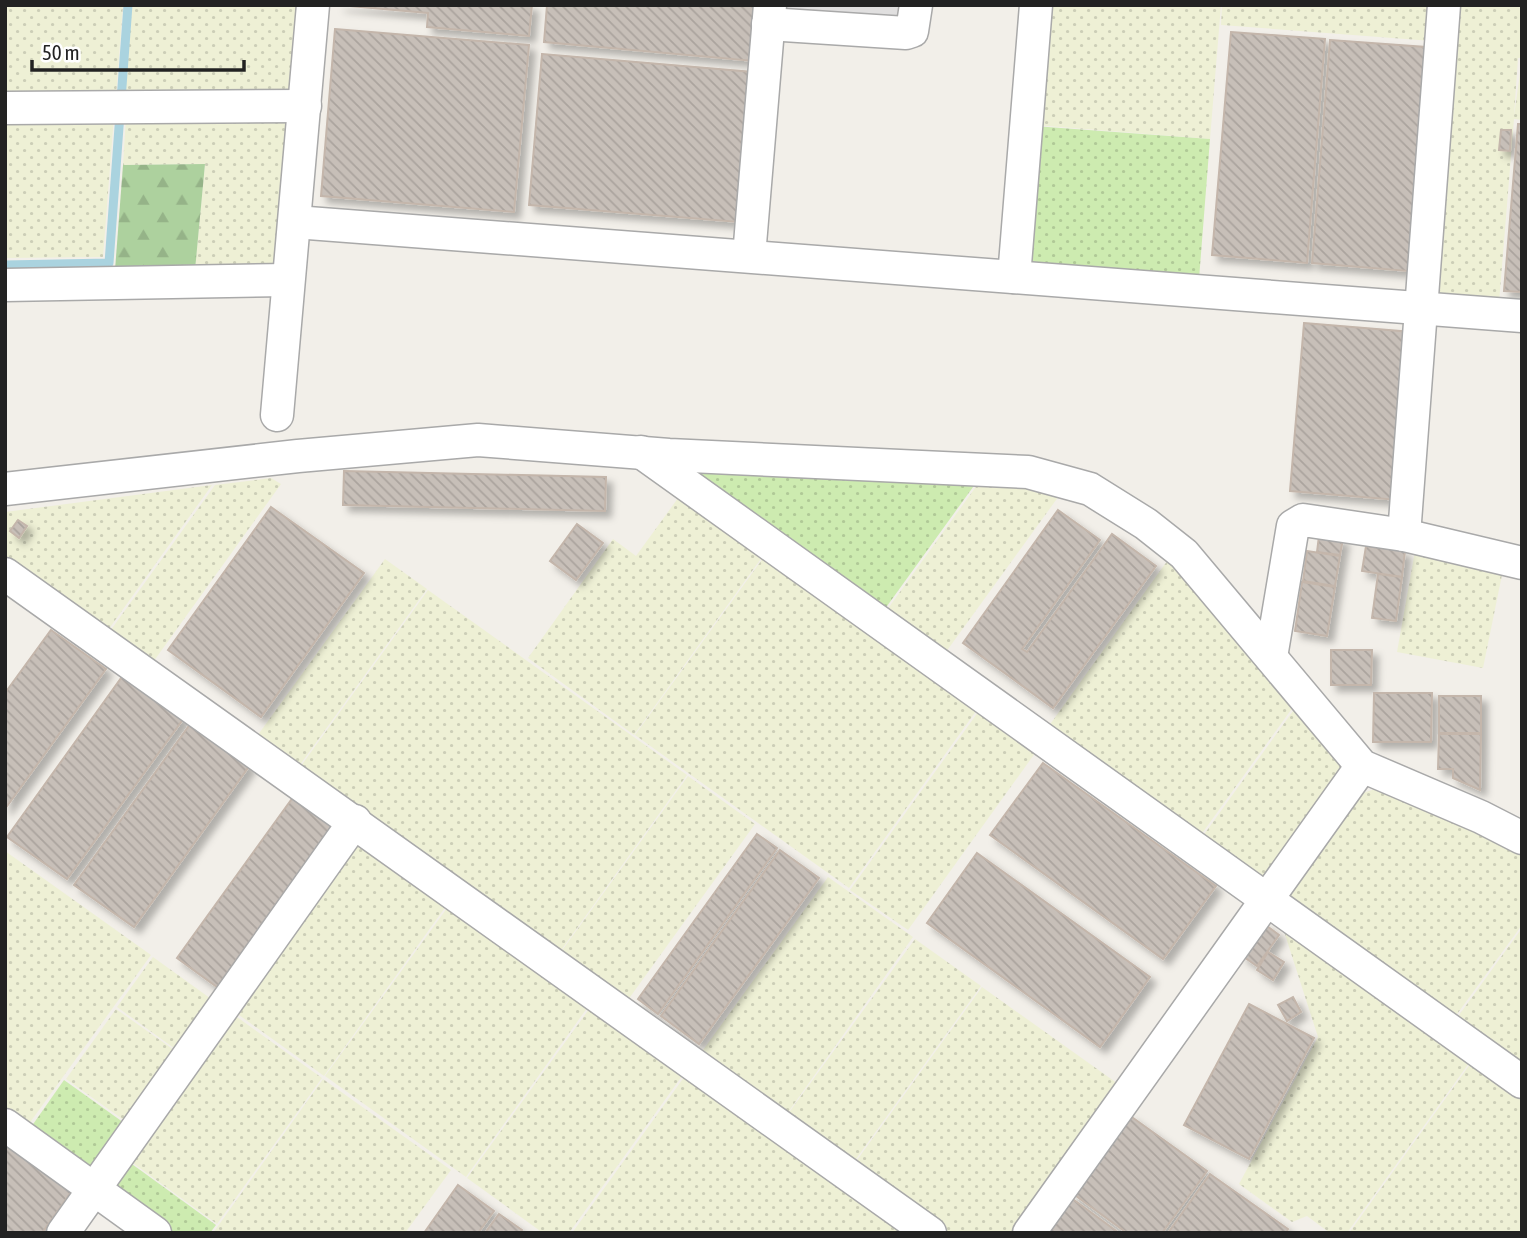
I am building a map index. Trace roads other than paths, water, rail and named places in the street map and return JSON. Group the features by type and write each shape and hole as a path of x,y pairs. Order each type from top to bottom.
{"street":[{"path":"276,415 313,5"},
{"path":"749,256 769,15 906,33 912,31 916,5"},
{"path":"1014,277 1037,5"},
{"path":"1404,535 1444,5"},
{"path":"5,108 305,106"},
{"path":"295,222 1522,316"},
{"path":"5,285 287,280"},
{"path":"5,489 298,456 478,440 1028,472 1090,489 1146,524 1184,554 1362,765 1522,838"},
{"path":"640,451 1522,1082"},
{"path":"1271,657 1293,526 1303,520 1404,535 1522,563"},
{"path":"5,574 930,1233"},
{"path":"1029,1233 1362,765"},
{"path":"63,1233 355,821"},
{"path":"5,1125 155,1233"}],"waterway":[{"path":"5,265 109,263 128,5"}]}
